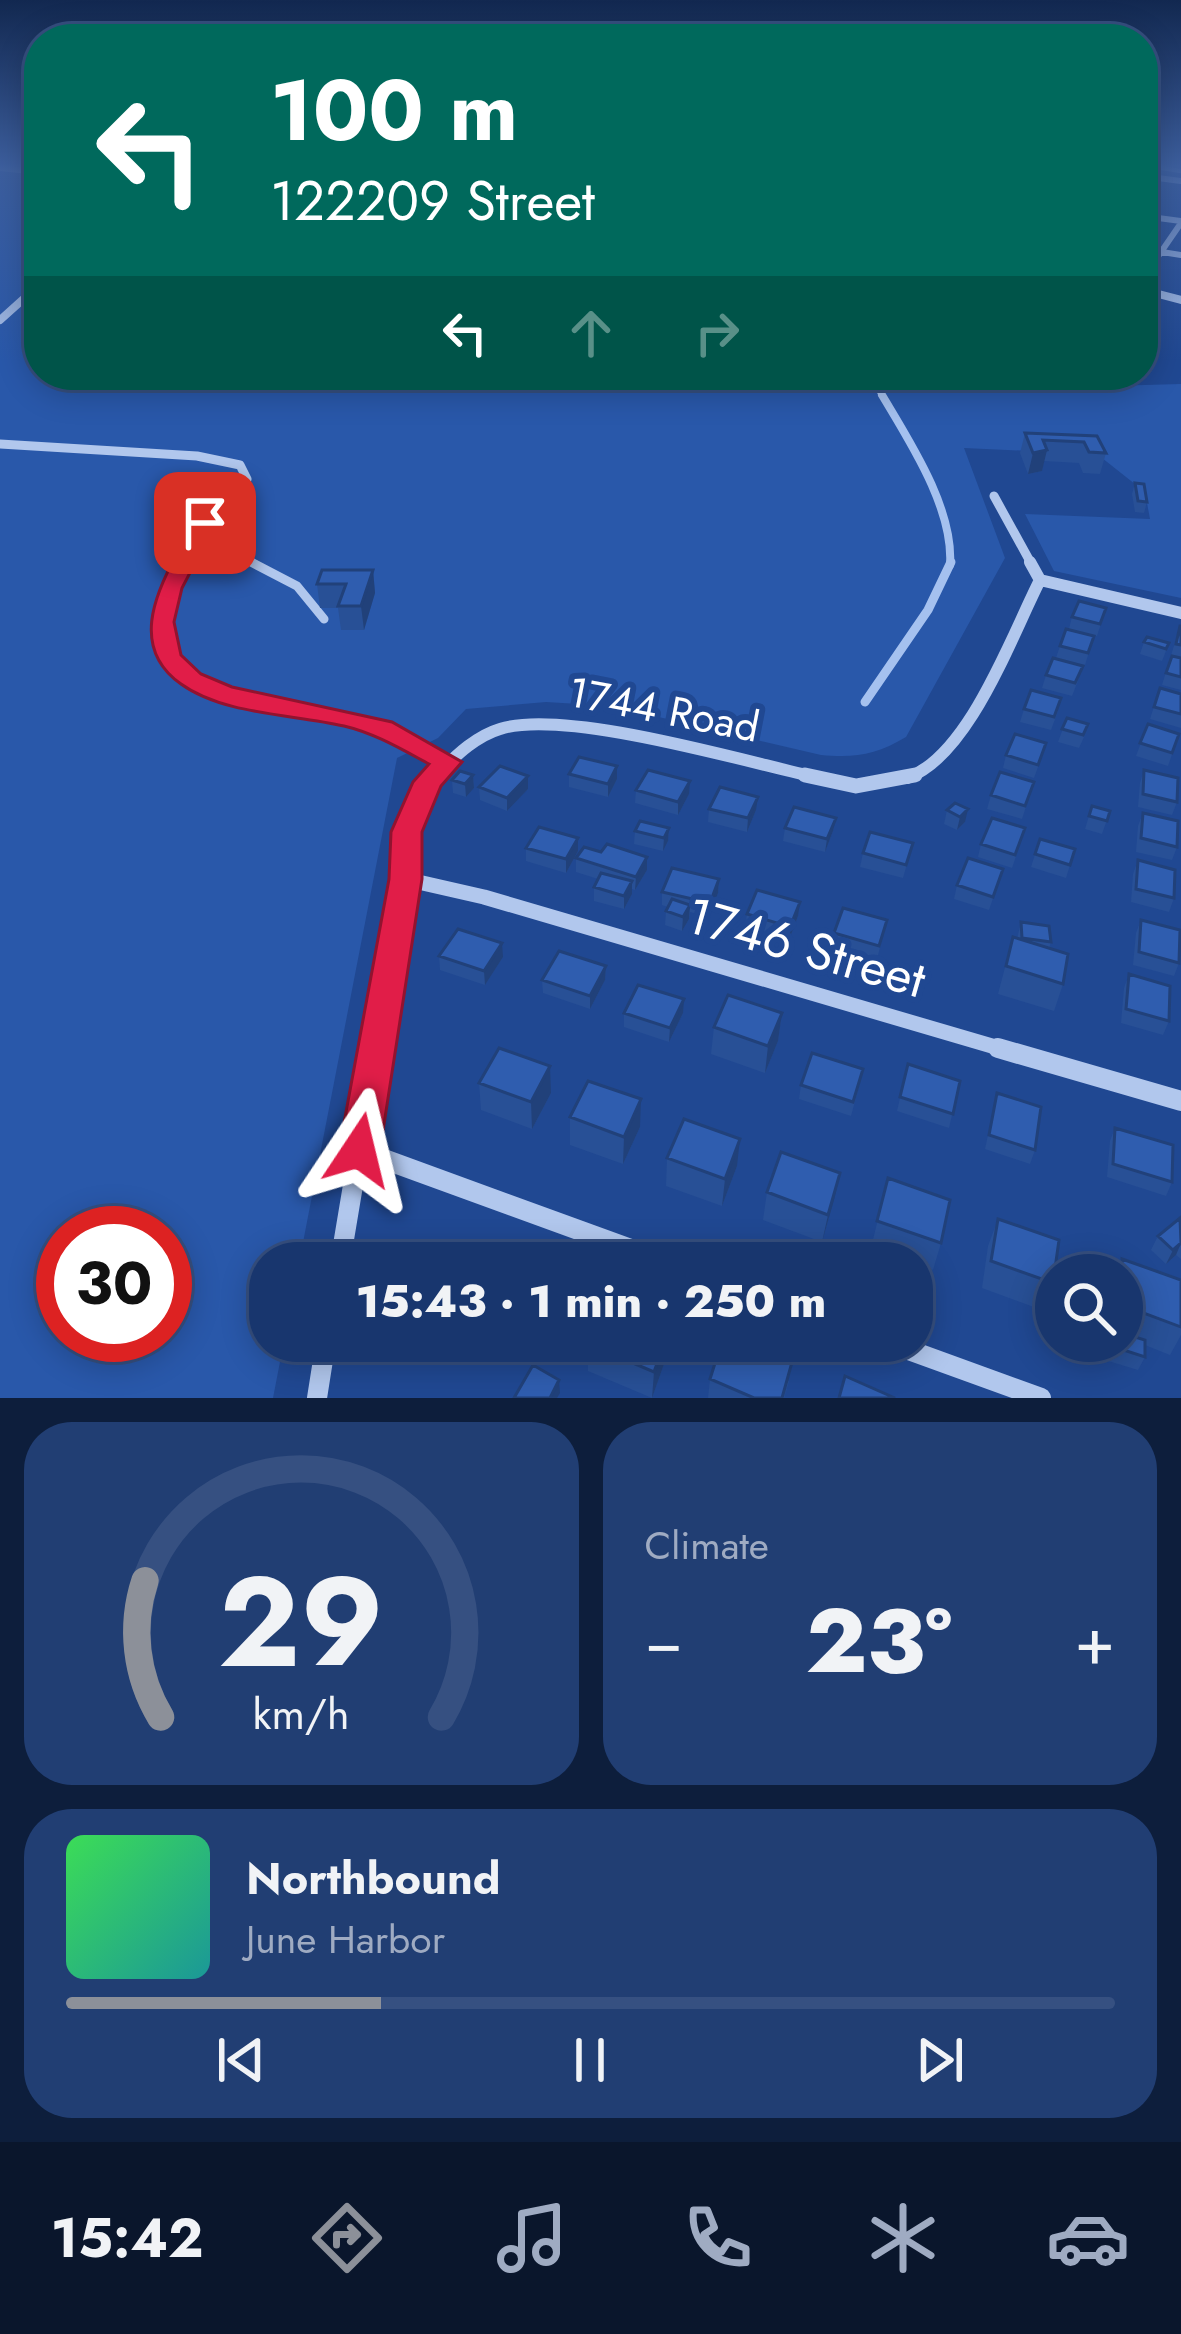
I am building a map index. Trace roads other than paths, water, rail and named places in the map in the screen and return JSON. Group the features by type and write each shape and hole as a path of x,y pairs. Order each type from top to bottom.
{"street":[{"path":"1158,258 1176,230"},
{"path":"1158,250 1181,255"},
{"path":"0,320 24,298"},
{"path":"0,444 197,456 240,465 248,472 243,485 198,534 170,588 161,622 169,657 191,679 225,694 382,728 448,762"},
{"path":"994,496 1040,580 1181,613"},
{"name":"1744 Road","path":"344,1242 406,879 406,832 428,782 448,762 499,729 537,724 595,729 811,780 856,786 899,782 934,766 953,740 1040,580"},
{"name":"1746 Street","path":"406,879 484,896 1181,1101"},
{"path":"359,1150 611,1242"},
{"path":"933,1359 1041,1398"},
{"path":"316,1398 322,1362"}],"lane":[{"path":"198,534 297,586 323,619"}],"waterway":[{"path":"879,390 884,398"},
{"path":"882,395 938,499 950,564"},
{"path":"865,702 928,610 950,564"}]}
